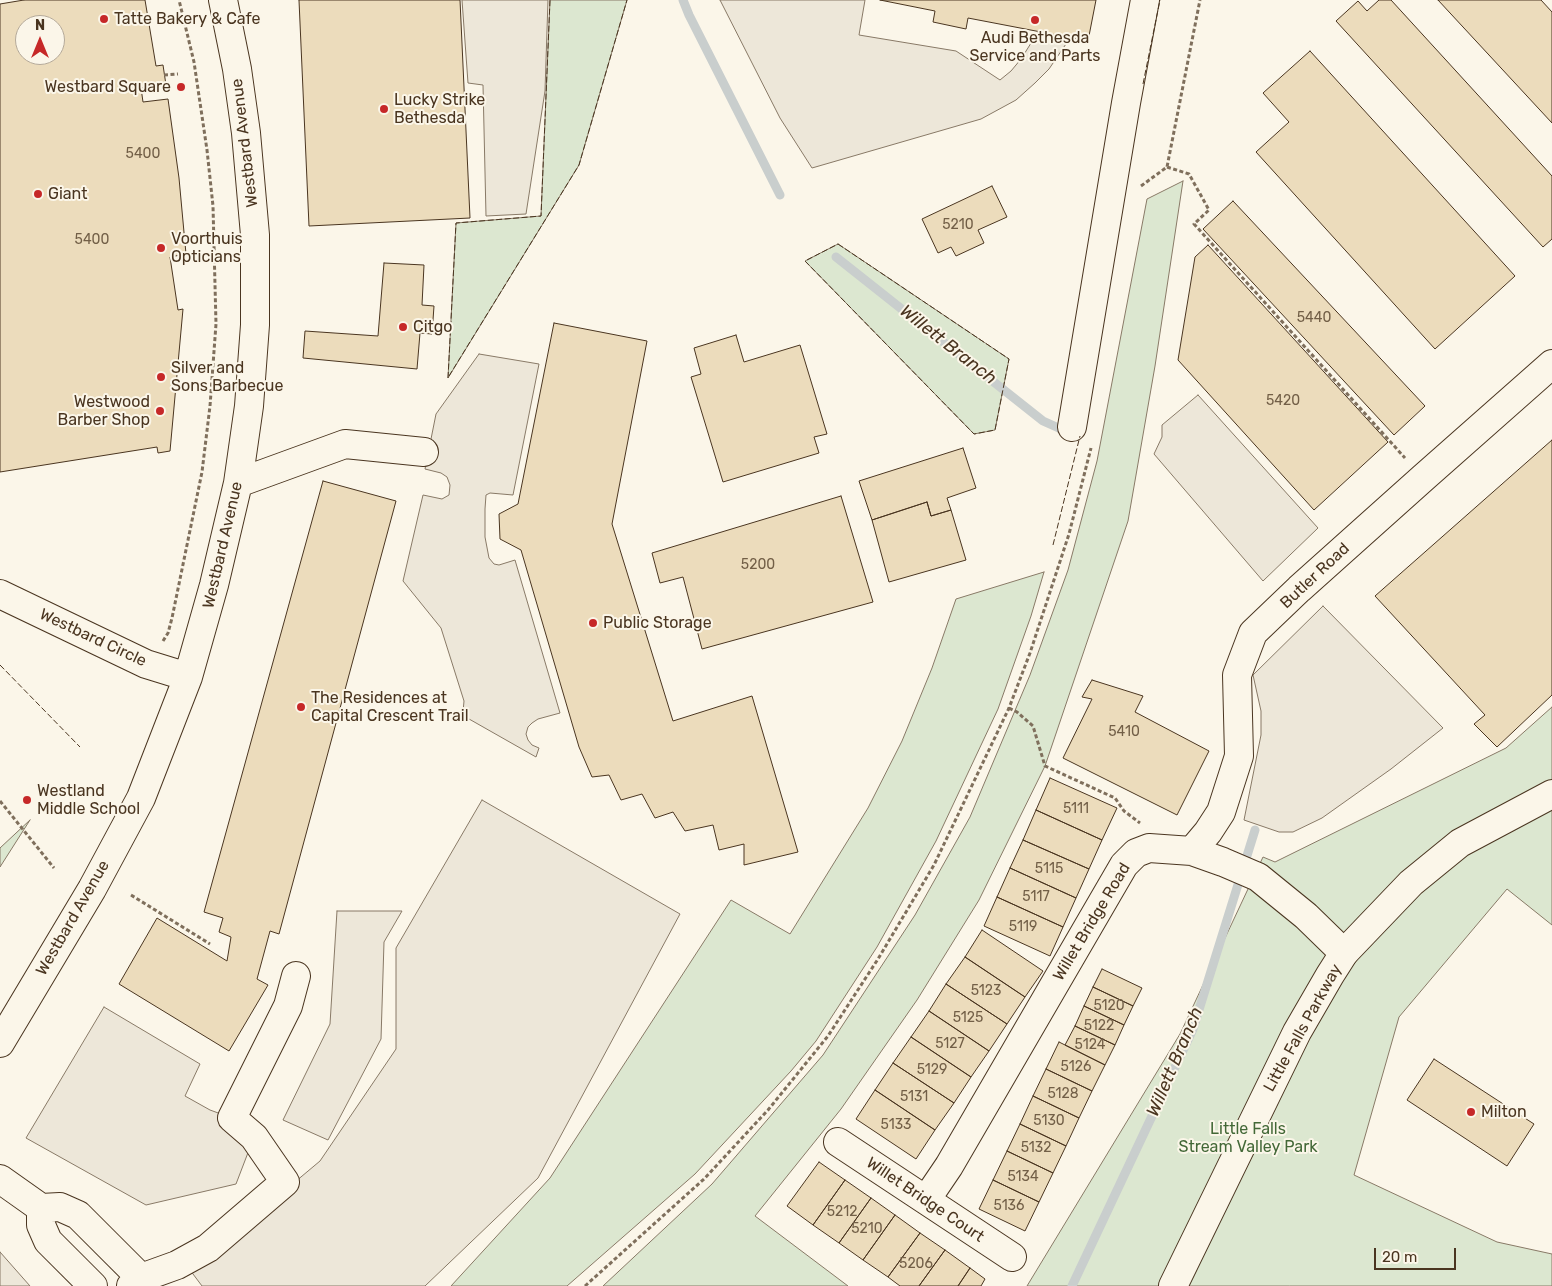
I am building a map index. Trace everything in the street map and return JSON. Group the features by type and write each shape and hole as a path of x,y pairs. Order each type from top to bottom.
{"street":[{"name":"Westbard Avenue","path":"0,1043 92,889 141,798 188,677 214,585 238,483 249,406 255,325 255,236 246,133 237,69 223,0"},
{"path":"1072,427 1145,0"},
{"name":"Butler Road","path":"1192,851 1208,832 1221,812 1239,756 1236,675 1253,633 1422,478 1552,364"},
{"path":"238,483 345,444 424,452"},
{"name":"Westbard Circle","path":"0,594 146,664 188,677"},
{"name":"Little Falls Parkway","path":"1173,1286 1297,1032 1344,952 1411,883 1460,843 1552,794"},
{"name":"Willet Bridge Road","path":"926,1200 949,1166 1124,865 1136,852 1150,848 1192,851 1258,877 1306,916 1344,952"},
{"path":"0,1179 41,1208 60,1207 78,1215 136,1282 176,1265 208,1248 285,1182 254,1137 232,1118 288,1006 296,976"},
{"name":"Willet Bridge Court","path":"838,1142 1012,1257"},
{"path":"41,1208 41,1225 48,1242 93,1286"}],"path":[{"path":"146,664 168,633 200,482 210,406 216,324 213,206 207,150 194,62 179,0"},
{"path":"1141,177 1140,186 1167,167 1200,0"},
{"path":"164,75 178,74"},
{"path":"1167,167 1189,174 1209,210 1194,224 1422,478"},
{"path":"585,1286 704,1179 768,1110 828,1036 878,960 934,865 1009,708 1030,653 1069,534 1091,446"},
{"path":"1009,708 1017,712 1032,726 1046,766 1115,798 1124,811 1147,828"},
{"path":"0,801 54,868"},
{"path":"131,895 210,944"}],"green space":[{"path":"550,0 627,0 579,165 448,378 456,223 541,216"},
{"path":"1183,181 1155,366 1128,521 1045,766 979,900 917,1000 841,1109 755,1216 848,1286 603,1286 712,1184 823,1055 915,915 970,817 1030,675 1068,570 1097,461 1147,199"},
{"path":"838,244 1009,359 995,430 974,434 805,261"},
{"path":"1044,572 1031,616 998,709 936,841 877,947 816,1041 791,1071 695,1174 567,1286 451,1286 550,1178 731,900 790,934 868,808 902,741 932,668 956,599"},
{"name":"Little Falls Stream Valley Park","path":"1552,707 1552,925 1507,889 1399,1017 1354,1175 1497,1242 1552,1254 1552,1286 1027,1286 1180,1034 1263,857 1275,862 1506,748"},
{"path":"30,820 0,867 0,848"}],"shaded area":[{"path":"462,0 548,0 545,91 526,214 486,216 483,85 468,83"},
{"path":"720,0 865,0 859,35 956,51 1000,80 1021,59 1038,32 1070,38 1049,69 1035,83 1016,100 981,119 812,168 780,118"},
{"path":"479,354 539,364 513,495 490,493 486,495 485,509 485,537 489,558 494,564 499,565 515,560 560,713 538,719 528,727 526,734 528,740 532,745 539,748 536,757 462,715 464,701 441,628 403,581 423,495 442,499 449,495 450,485 447,477 441,473 425,469 436,414"},
{"path":"1198,395 1318,528 1263,581 1154,454 1162,437 1162,425"},
{"path":"1323,606 1443,728 1391,769 1322,818 1293,832 1279,832 1244,820 1261,735 1261,711 1253,675"},
{"path":"482,800 680,914 538,1178 425,1286 202,1286 190,1270 320,1161 396,1049 396,948"},
{"path":"337,911 402,911 384,942 381,1039 328,1140 283,1120 330,1024"},
{"path":"104,1007 200,1064 185,1096 210,1110 232,1118 254,1137 236,1184 146,1205 26,1138"},
{"path":"0,1252 30,1286 0,1286"}],"building":[{"path":"24,0 145,0 156,66 163,65 166,85 141,88 143,102 168,99 179,178 186,254 170,257 178,310 183,309 170,451 158,453 157,447 0,472 0,4"},
{"name":"Lucky Strike Bethesda","path":"299,0 460,0 470,218 309,226"},
{"name":"Audi Bethesda Service and Parts","path":"880,0 1096,0 1088,41 968,18 966,29 933,22 935,11"},
{"path":"1379,0 1391,0 1552,176 1552,239 1543,247 1336,21 1358,1 1367,11"},
{"path":"1438,0 1541,0 1552,12 1552,123"},
{"path":"1310,51 1515,276 1435,349 1256,152 1289,122 1263,93"},
{"path":"992,186 1007,217 978,230 984,243 956,256 951,247 938,253 922,219"},
{"path":"1233,201 1425,406 1394,435 1203,229"},
{"path":"1208,245 1388,442 1314,510 1178,360 1195,257"},
{"path":"384,263 424,265 422,305 434,306 432,334 420,333 417,369 303,358 305,331 378,336"},
{"name":"Public Storage","path":"554,323 647,341 612,524 673,721 752,696 798,852 744,865 744,844 719,850 713,825 685,831 673,812 655,818 642,794 621,800 609,775 592,777 579,747 521,550 500,539 499,514 518,504"},
{"path":"736,335 744,362 800,345 827,434 814,437 819,453 723,482 691,377 701,374 694,348"},
{"path":"1552,440 1552,695 1497,747 1474,724 1485,715 1375,596"},
{"path":"963,448 976,488 947,498 951,510 931,516 927,502 872,520 859,481"},
{"name":"The Residences at Capital Crescent Trail","path":"323,481 396,501 279,934 270,931 257,979 268,985 229,1051 119,984 157,918 227,961 231,937 219,932 223,918 204,912"},
{"path":"841,496 873,602 702,649 683,577 660,583 652,553"},
{"path":"927,502 931,516 951,510 966,560 889,582 872,520"},
{"path":"1092,680 1143,696 1135,712 1209,751 1177,815 1063,758 1092,699 1082,697"},
{"path":"1050,778 1117,808 1102,840 1036,810"},
{"path":"1036,810 1102,840 1089,869 1023,840"},
{"path":"1023,840 1089,869 1076,898 1010,868"},
{"path":"1010,868 1076,898 1063,927 997,897"},
{"path":"997,897 1063,927 1050,956 984,926"},
{"path":"982,930 1043,971 1025,997 965,957"},
{"path":"965,957 1025,997 1007,1024 946,984"},
{"path":"1102,969 1142,988 1133,1006 1093,987"},
{"path":"946,984 1007,1024 989,1051 929,1011"},
{"path":"1093,987 1133,1006 1124,1025 1084,1006"},
{"path":"1084,1006 1124,1025 1115,1045 1075,1026"},
{"path":"929,1011 989,1051 971,1077 911,1037"},
{"path":"1075,1026 1115,1045 1105,1065 1065,1045"},
{"path":"911,1037 971,1077 954,1103 893,1063"},
{"path":"1059,1042 1105,1065 1092,1091 1046,1069"},
{"name":"Milton","path":"1434,1059 1534,1124 1507,1166 1407,1100"},
{"path":"893,1063 954,1103 935,1130 875,1090"},
{"path":"1046,1069 1092,1091 1079,1118 1033,1096"},
{"path":"875,1090 935,1130 916,1159 856,1119"},
{"path":"1033,1096 1079,1118 1066,1146 1020,1124"},
{"path":"1020,1124 1066,1146 1053,1173 1007,1151"},
{"path":"1007,1151 1053,1173 1039,1202 993,1180"},
{"path":"819,1162 845,1180 813,1225 787,1206"},
{"path":"845,1180 871,1198 839,1243 813,1225"},
{"path":"993,1180 1039,1202 1025,1231 979,1209"},
{"path":"871,1198 895,1215 863,1260 839,1243"},
{"path":"895,1215 920,1233 888,1277 863,1260"},
{"path":"920,1233 945,1250 919,1286 900,1286 888,1277"},
{"path":"945,1250 970,1268 958,1286 919,1286"},
{"path":"970,1268 985,1279 981,1286 958,1286"}],"waterway":[{"name":"Willett Branch","path":"683,0 780,195"},
{"name":"Willett Branch","path":"836,257 1043,421 1061,429"},
{"name":"Willett Branch","path":"1072,1286 1193,1029 1255,830"}],"fence":[{"path":"448,378 456,223 541,216 550,0"},
{"path":"449,376 579,165 627,0"},
{"path":"1143,84 1160,0"},
{"path":"838,244 1009,359 995,430 974,434 805,261 838,244"},
{"path":"1053,545 1080,436"},
{"path":"0,665 80,747"}],"place":[{"name":"Tatte Bakery & Cafe","path":"104,19"},
{"name":"Audi Bethesda Service and Parts","path":"1035,20"},
{"name":"Westbard Square","path":"181,87"},
{"name":"Lucky Strike Bethesda","path":"384,109"},
{"name":"Giant","path":"38,194"},
{"name":"Voorthuis Opticians","path":"161,248"},
{"name":"Citgo","path":"403,327"},
{"name":"Silver and Sons Barbecue","path":"161,377"},
{"name":"Westwood Barber Shop","path":"160,411"},
{"name":"Public Storage","path":"593,623"},
{"name":"The Residences at Capital Crescent Trail","path":"301,707"},
{"name":"Westland Middle School","path":"27,800"},
{"name":"Milton","path":"1471,1112"}]}
